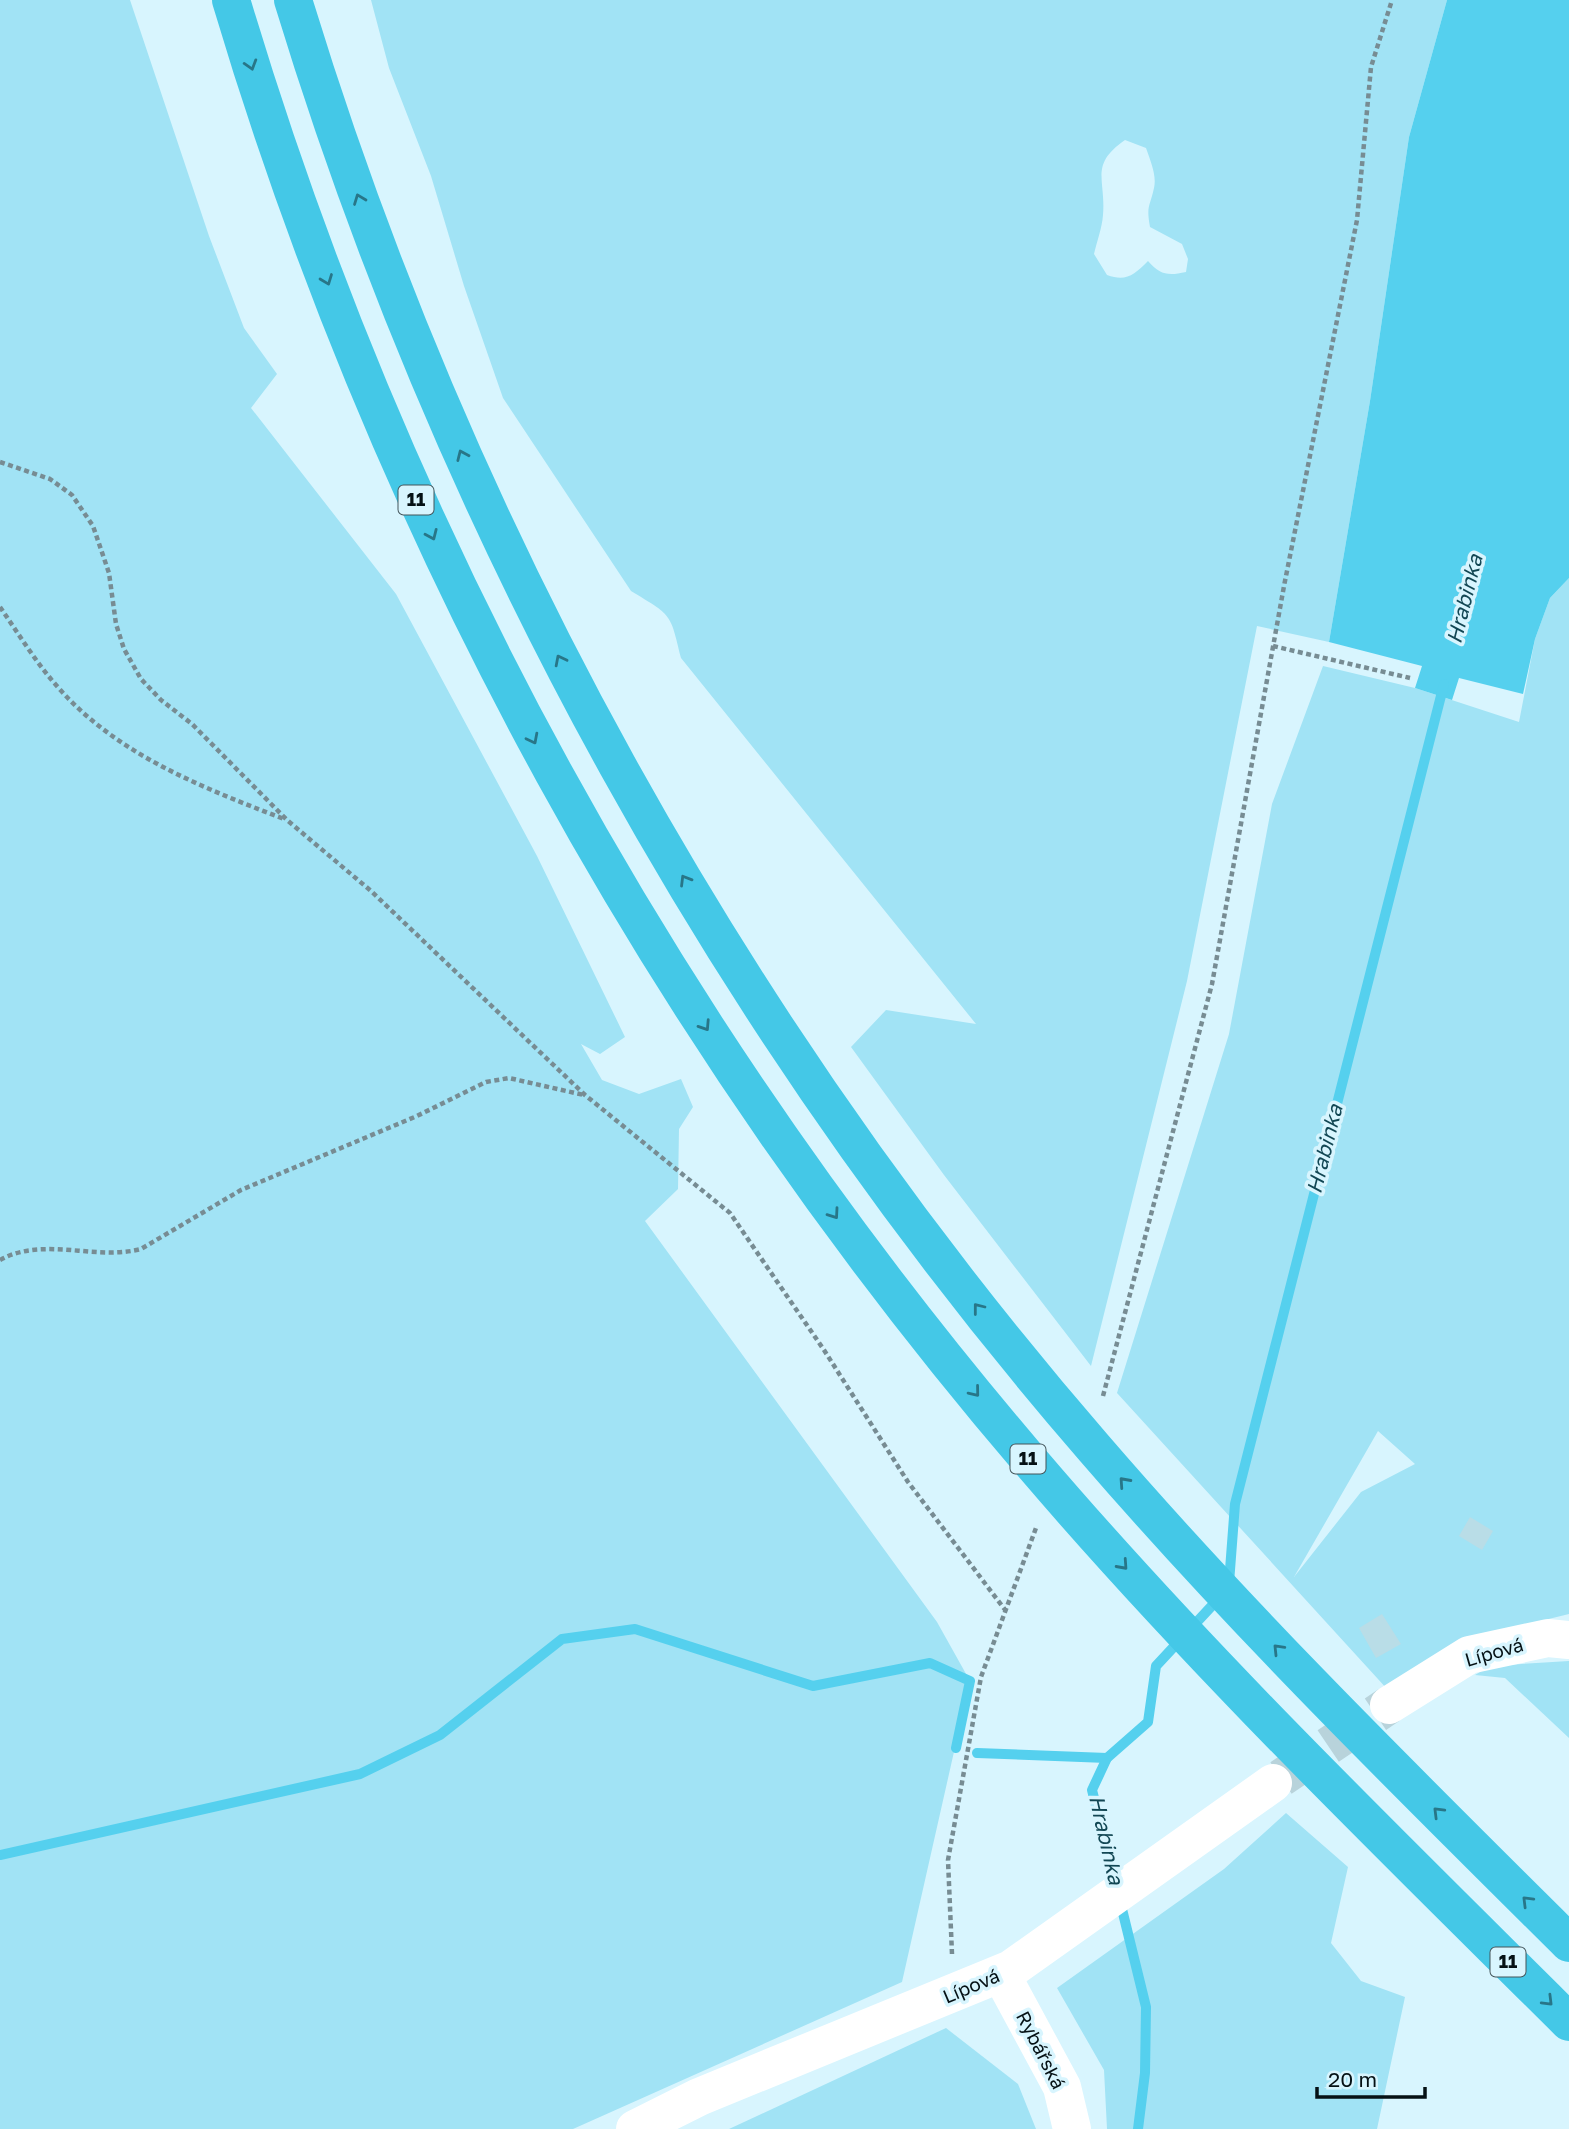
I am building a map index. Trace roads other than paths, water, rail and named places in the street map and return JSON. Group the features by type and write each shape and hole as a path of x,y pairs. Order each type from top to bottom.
{"highway":[{"name":"11","path":"232,0 253,72 309,232 398,460 492,661 547,766 668,969 754,1101 857,1245 1029,1460 1205,1656 1569,2022"},
{"path":"293,0 355,190 463,457 567,673 630,789 808,1080 900,1206 1019,1359 1094,1449 1250,1620 1569,1943"}],"street":[{"name":"Lípová","path":"1389,1705 1469,1655 1548,1637 1569,1640"},
{"name":"Lípová","path":"635,2129 699,2097 1001,1974 1133,1884 1273,1783"},
{"name":"Rybářská","path":"1001,1974 1062,2087 1072,2129"}],"water":[{"path":"1447,0 1569,0 1569,578 1550,598 1535,639 1523,694 1459,678 1452,700 1415,688 1422,666 1329,642 1370,401 1409,137"}],"waterway":[{"name":"Hrabinka","path":"1229,1583 1235,1504 1444,684"},
{"name":"Hrabinka","path":"1116,1885 1092,1790 1107,1758 1148,1722 1156,1666 1221,1596"},
{"path":"0,1855 360,1774 440,1735 562,1639 635,1629 813,1686 930,1663 970,1681 956,1748"},
{"path":"977,1753 1107,1758"},
{"name":"Hrabinka","path":"1120,1901 1146,2007 1145,2073 1138,2129"}],"tunnel":[{"path":"1281,1778 1389,1705"}]}
